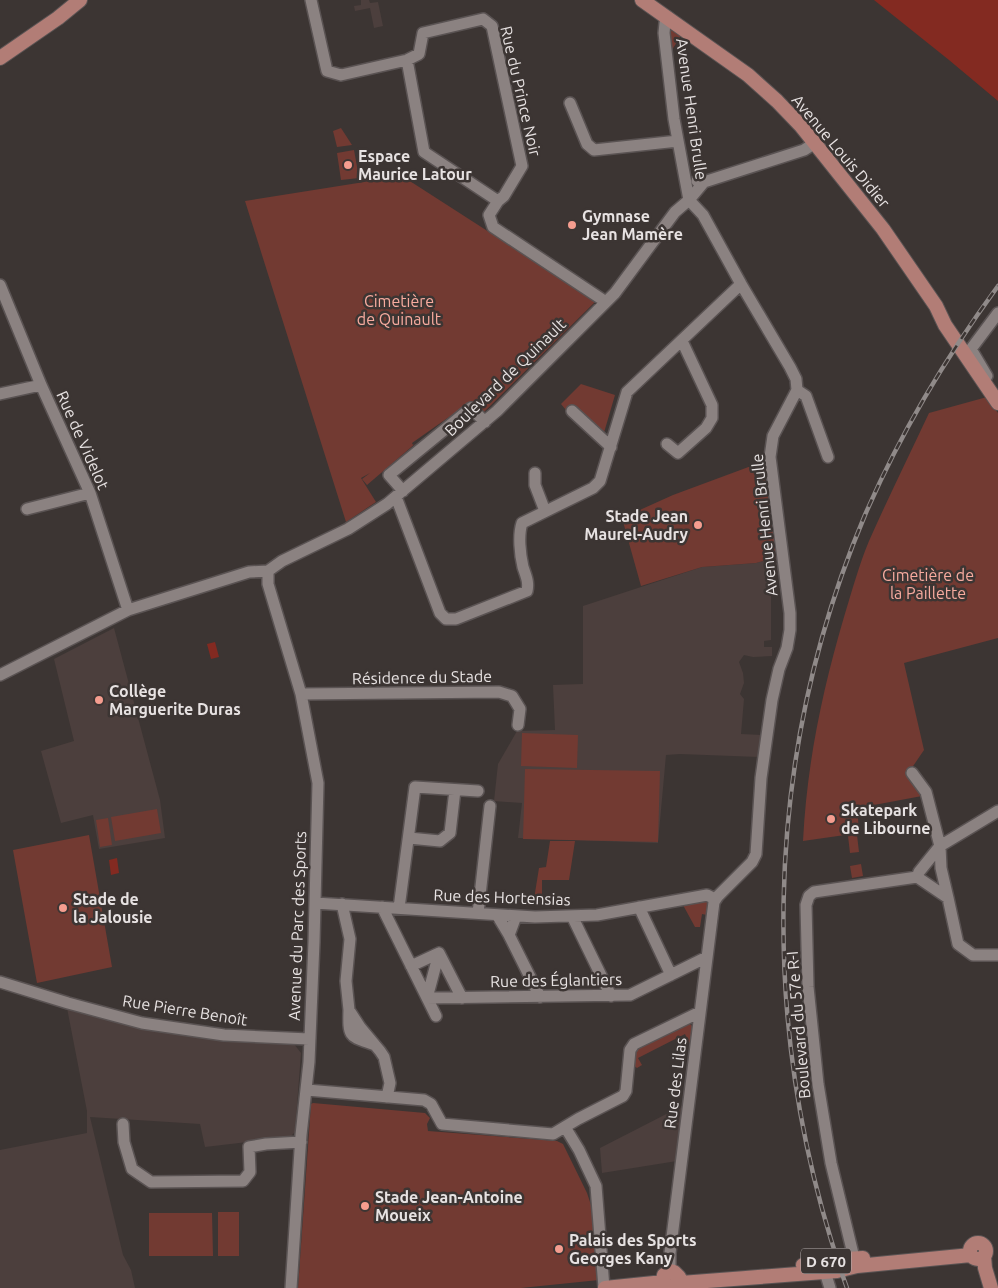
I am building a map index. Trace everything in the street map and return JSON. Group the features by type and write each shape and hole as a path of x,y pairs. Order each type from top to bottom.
{"main road":[{"path":"0,58 58,18 80,0"},
{"name":"Avenue Louis Didier","path":"642,0 748,75 777,102 815,143 883,229 936,306 945,325 954,338 967,351 997,398"},
{"name":"D 670","path":"672,1278 825,1272 857,1266 981,1252 998,1242"},
{"path":"981,1252 990,1288"},
{"name":"D 670","path":"605,1288 672,1278 763,1271 829,1260 981,1252"}],"street":[{"path":"311,0 327,71 341,75 407,60 424,152 498,201 489,215 493,227 606,302"},
{"name":"Avenue Henri Brulle","path":"668,17 664,33 678,141 689,200 704,215 741,284 790,367 796,379 797,390 773,436 770,457 790,613 790,630 787,648 779,669 771,710 761,778 756,854 752,862 716,899"},
{"name":"Rue du Prince Noir","path":"407,60 418,54 423,33 483,19 492,26 522,166 504,196 498,201"},
{"path":"570,103 587,144 594,150 678,141"},
{"path":"685,176 692,181 704,182 804,150 815,143"},
{"name":"Boulevard de Quinault","path":"268,571 282,561 348,529 370,516 485,422 622,285 675,212 689,200 704,182"},
{"path":"485,422 471,408 389,475 399,494 440,613 446,619 456,619 527,591 528,584 523,564 519,531 522,523 594,488 600,481 627,392 741,284"},
{"name":"Rue de Videlot","path":"0,285 41,385 90,493 128,610"},
{"path":"967,351 998,313"},
{"path":"667,444 678,452 706,428 712,418 712,405 682,341"},
{"path":"0,394 41,385"},
{"path":"797,390 806,396 828,457"},
{"path":"572,411 611,447"},
{"path":"422,448 435,464"},
{"path":"534,473 534,485 545,511"},
{"path":"27,510 90,493"},
{"path":"0,675 128,610 249,572 268,571"},
{"name":"Avenue du Parc des Sports","path":"268,571 268,584 301,694 318,783 307,1090 301,1142 291,1288"},
{"name":"Résidence du Stade","path":"301,694 499,692 512,696 520,709 518,725"},
{"path":"912,773 926,792 940,846 941,868 958,944 973,955 998,955"},
{"path":"399,908 415,787 478,791"},
{"path":"409,838 440,841 450,833 455,790"},
{"path":"478,914 490,806"},
{"path":"948,898 917,877 919,872 940,846 998,812"},
{"name":"Boulevard du 57e R-I","path":"854,1258 831,1162 818,1084 808,987 806,905 809,896 814,892 917,877"},
{"name":"Rue des Hortensias","path":"314,903 516,916 572,916 707,895 716,899"},
{"name":"Rue des Lilas","path":"672,1278 670,1253 713,909 716,899"},
{"path":"342,904 350,939 346,981 349,1010 384,1057 390,1083 387,1097"},
{"path":"382,907 436,1016"},
{"path":"639,907 671,975"},
{"path":"497,915 540,997"},
{"path":"581,935 587,915"},
{"path":"509,935 516,916"},
{"path":"572,916 611,996"},
{"path":"411,966 439,953"},
{"path":"439,953 462,998"},
{"path":"427,998 439,953"},
{"name":"Rue des Églantiers","path":"427,998 630,995 707,957"},
{"name":"Rue Pierre Benoît","path":"0,982 142,1023 224,1035 309,1039"},
{"path":"307,1090 424,1100 431,1104 442,1124 553,1134 622,1096 626,1091 630,1050 634,1044 700,1012"},
{"path":"123,1124 124,1142 132,1169 151,1182 243,1181 250,1172 249,1147 301,1142"},
{"path":"565,1127 579,1150 596,1186 605,1288"},
{"path":"825,1272 830,1288"}],"shaded area":[{"path":"361,0 369,0 370,3 378,2 383,26 374,28 370,8 355,11 354,6 361,5"},
{"path":"874,0 998,0 998,101 949,60"},
{"path":"778,557 779,575 771,576 771,640 764,641 764,647 772,647 772,656 753,657 744,655 739,662 744,683 740,694 744,699 741,734 762,735 759,757 666,755 658,843 518,838 522,803 494,801 498,764 517,731 555,730 553,685 583,684 583,606 702,567 756,563"},
{"name":"Collège Marguerite Duras","path":"114,628 160,800 165,838 99,849 93,815 61,823 41,751 74,741 54,659"},
{"path":"215,642 219,657 211,659 207,644"},
{"path":"117,858 119,873 111,875 109,860"},
{"path":"67,1008 152,1028 294,1044 301,1053 295,1132 290,1137 205,1147 200,1124 90,1117 123,1255 131,1270 135,1288 0,1288 0,1150 87,1133 87,1111"},
{"path":"682,1106 677,1161 602,1173 600,1148"}],"green space":[{"path":"674,28 682,34 670,53 669,33"},
{"name":"Espace Maurice Latour","path":"341,128 352,145 337,147 333,131"},
{"name":"Espace Maurice Latour","path":"354,150 359,178 341,180 337,153"},
{"name":"Cimetière de Quinault","path":"402,176 596,301 482,414 469,404 466,405 412,443 413,445 416,443 367,485 362,479 370,473 361,478 376,502 346,522 245,201"},
{"path":"581,384 615,395 603,436 571,406 566,410 561,404"},
{"name":"Cimetière de la Paillette","path":"987,397 998,413 998,638 904,663 924,750 907,775 922,796 858,808 857,804 859,833 803,841 808,784 822,700 844,617 869,541 929,413"},
{"name":"Stade Jean Maurel-Audry","path":"762,462 778,557 756,563 702,567 641,586 622,518 673,495"},
{"path":"522,733 578,735 577,768 521,766"},
{"path":"525,769 660,771 658,842 523,839"},
{"path":"157,809 161,833 115,841 111,817"},
{"path":"108,818 112,845 100,847 96,820"},
{"name":"Stade de la Jalousie","path":"89,835 112,967 37,983 13,850"},
{"path":"857,835 859,852 850,853 848,836"},
{"path":"550,841 575,841 569,880 542,880 542,898 534,899 539,868 546,867"},
{"path":"861,864 863,876 852,878 850,866"},
{"path":"705,901 708,903 707,915 702,914 700,927 695,927 683,905"},
{"path":"688,1022 692,1026 691,1041 689,1043 685,1034 638,1058 642,1065 637,1068 633,1065 636,1049"},
{"path":"311,1104 425,1113 430,1118 427,1124 428,1131 557,1141 563,1144 587,1193 593,1211 599,1280 521,1288 298,1288"},
{"path":"218,1212 239,1212 239,1256 218,1256"},
{"path":"149,1213 212,1213 213,1256 149,1256"}],"railway":[{"path":"847,1288 818,1193 798,1096 786,998 784,900 790,802 806,704 831,609 865,515 893,455 925,397 960,340 998,286"}],"place":[{"name":"Espace Maurice Latour","path":"348,165"},
{"name":"Gymnase Jean Mamère","path":"572,225"},
{"name":"Stade Jean Maurel-Audry","path":"698,525"},
{"name":"Collège Marguerite Duras","path":"99,700"},
{"name":"Skatepark de Libourne","path":"831,819"},
{"name":"Stade de la Jalousie","path":"63,908"},
{"name":"Stade Jean-Antoine Moueix","path":"365,1206"},
{"name":"Palais des Sports Georges Kany","path":"559,1249"}]}
